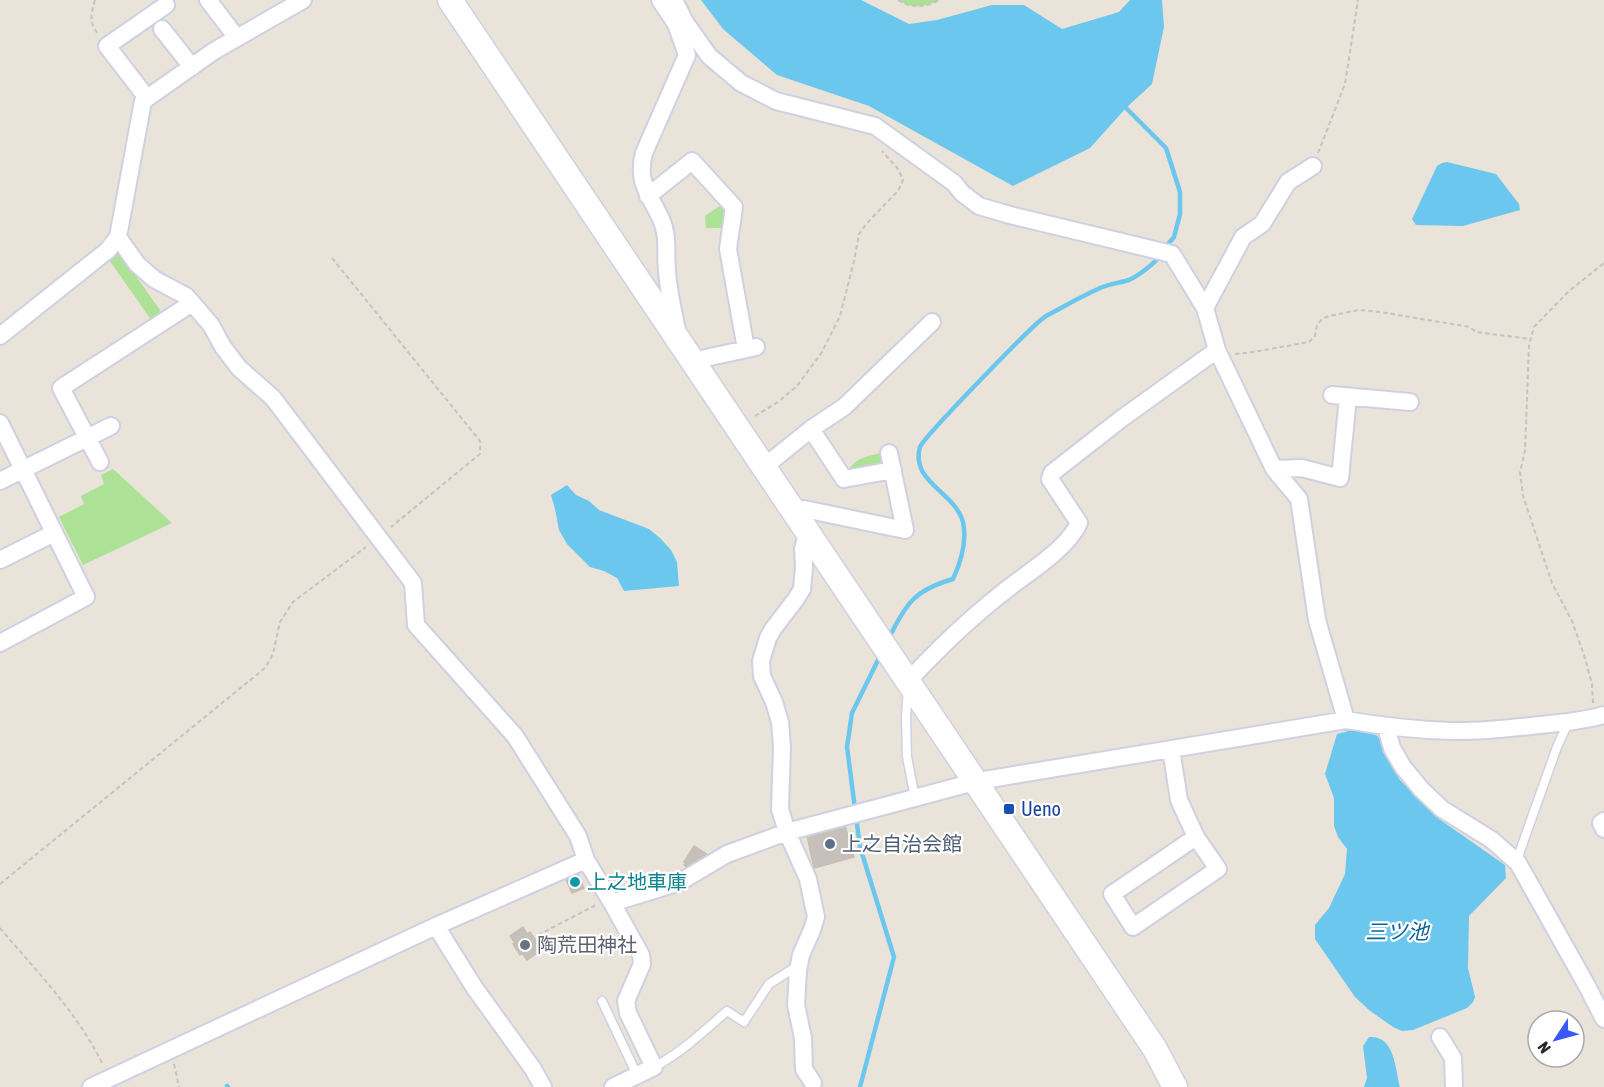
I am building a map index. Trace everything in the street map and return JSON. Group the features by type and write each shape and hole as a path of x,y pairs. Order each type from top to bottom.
{"street":[{"path":"208,0 237,38"},
{"path":"0,336 108,250 118,237 143,100 214,51 303,0"},
{"path":"450,0 978,781 1155,1049 1175,1087"},
{"path":"669,3 687,55 641,162 642,176 648,196 662,220 667,239 666,268 686,352"},
{"path":"669,3 709,56 741,83 776,101 874,126 954,183 962,193 979,206 1172,254 1205,308 1219,353 1274,469 1299,500 1317,620 1346,720"},
{"path":"147,98 107,46 166,5"},
{"path":"162,29 192,67"},
{"path":"648,196 692,161 734,207 728,249 752,348 686,352"},
{"path":"1205,308 1243,237 1262,224 1288,182 1313,166"},
{"path":"118,237 137,264 154,279 186,296 211,325 223,347 239,368 273,398 412,584 416,625 515,736 578,836 586,860 608,902 641,954 642,964 626,1001 627,1012 654,1067 628,1082"},
{"path":"100,462 61,388 192,303"},
{"path":"764,467 811,429 844,407 932,322"},
{"path":"909,680 950,637 1000,594 1062,547 1074,534 1079,523 1050,478 1052,473 1121,419 1219,353"},
{"path":"1274,469 1302,468 1340,478 1340,396 1410,402"},
{"path":"0,423 86,597 0,643"},
{"path":"0,482 111,426"},
{"path":"811,429 844,479 893,470"},
{"path":"813,1083 804,1069 803,1038 796,1005 801,955 816,917 808,879 787,832 780,809 782,747 780,722 762,676 761,661 773,628 802,589 804,509 905,530 889,453"},
{"path":"0,560 54,532"},
{"path":"608,902 680,882 727,854 787,832 978,781 1346,720 1386,727 1454,731 1502,729 1568,722 1599,716"},
{"path":"1386,727 1392,748 1403,767 1421,789 1442,809 1492,840 1518,863 1604,1019"},
{"path":"1171,749 1179,800 1196,837 1218,868 1133,927 1112,894 1196,837"},
{"path":"1604,821 1601,823 1604,829"},
{"path":"91,1087 436,926 586,860"},
{"path":"436,926 474,987 533,1069 543,1087"},
{"path":"1440,1037 1453,1058 1454,1087"}],"lane":[{"path":"909,680 906,716 908,757 915,798"},
{"path":"1518,863 1520,851 1568,722"},
{"path":"654,1067 694,1040 727,1011 744,1022 769,984 799,965"},
{"path":"602,1001 610,1018 628,1082"},
{"path":"610,1018 627,1005"}],"path":[{"path":"95,0 92,11 94,29 107,46"},
{"path":"898,0 906,5 917,6 927,6 940,0"},
{"path":"1313,166 1345,84 1358,0"},
{"path":"737,427 778,402 797,386 822,352 840,316 859,234 898,191 903,180 898,169 868,136 874,126"},
{"path":"0,884 266,668 273,654 280,622 293,602 378,538 480,454 480,441 332,258"},
{"path":"1599,716 1584,655 1572,621 1552,583 1523,496 1520,472 1525,451 1530,339 1533,327 1568,292 1604,263"},
{"path":"1219,353 1253,352 1309,342 1315,336 1317,325 1322,319 1359,310 1470,327 1476,332 1530,339"},
{"path":"538,936 608,902"},
{"path":"0,928 76,1018 94,1046 110,1078"},
{"path":"171,1049 178,1087"}],"green space":[{"path":"898,0 940,0 919,6 908,5"},
{"path":"721,205 727,213 725,228 706,228 705,216"},
{"path":"113,251 118,251 160,310 159,316 152,321 107,257"},
{"path":"881,453 882,461 878,466 848,470 859,460"},
{"path":"113,469 172,523 83,565 59,517 84,504 81,496 104,484 101,475"}],"water":[{"path":"701,0 861,0 909,24 937,20 992,5 1024,5 1062,29 1119,12 1130,0 1162,0 1164,27 1152,84 1126,108 1090,148 1013,186 869,106 777,75 723,29"},
{"path":"1447,162 1496,174 1519,204 1520,210 1463,226 1416,225 1412,219 1437,166"},
{"path":"567,485 576,495 589,501 599,510 649,529 660,538 671,550 677,562 679,586 624,591 617,578 590,567 567,544 559,530 551,495"},
{"name":"三ツ池","path":"1352,730 1376,735 1384,742 1399,779 1439,819 1505,865 1506,878 1469,916 1468,968 1475,997 1473,1002 1467,1008 1413,1030 1402,1031 1393,1027 1355,997 1315,939 1315,925 1329,908 1345,874 1347,849 1338,837 1334,826 1334,798 1325,774 1337,734"},
{"path":"1369,1037 1384,1041 1389,1047 1395,1062 1400,1087 1364,1087 1367,1078 1363,1046"}],"building":[{"name":"上之自治会館","path":"845,826 854,857 814,868 807,836"},
{"path":"694,846 708,855 703,862 699,860 691,870 684,865 686,863 684,862"},
{"name":"上之地車庫","path":"577,872 584,888 572,893 565,877"},
{"path":"523,927 527,934 530,932 540,951 527,960 522,953 520,955 510,936"}],"waterway":[{"path":"1126,108 1166,148 1180,192 1180,214 1174,237 1165,248"},
{"path":"889,638 913,600 929,588 953,579 964,544 963,522 952,503 921,469 920,447 939,424 1037,323 1102,287 1133,278 1161,255"},
{"path":"860,1087 894,957 860,847 847,747 852,713 881,654"}],"place":[{"name":"Ueno","path":"1009,809"},
{"name":"上之自治会館","path":"830,844"},
{"name":"上之地車庫","path":"575,882"},
{"name":"陶荒田神社","path":"525,945"}]}
